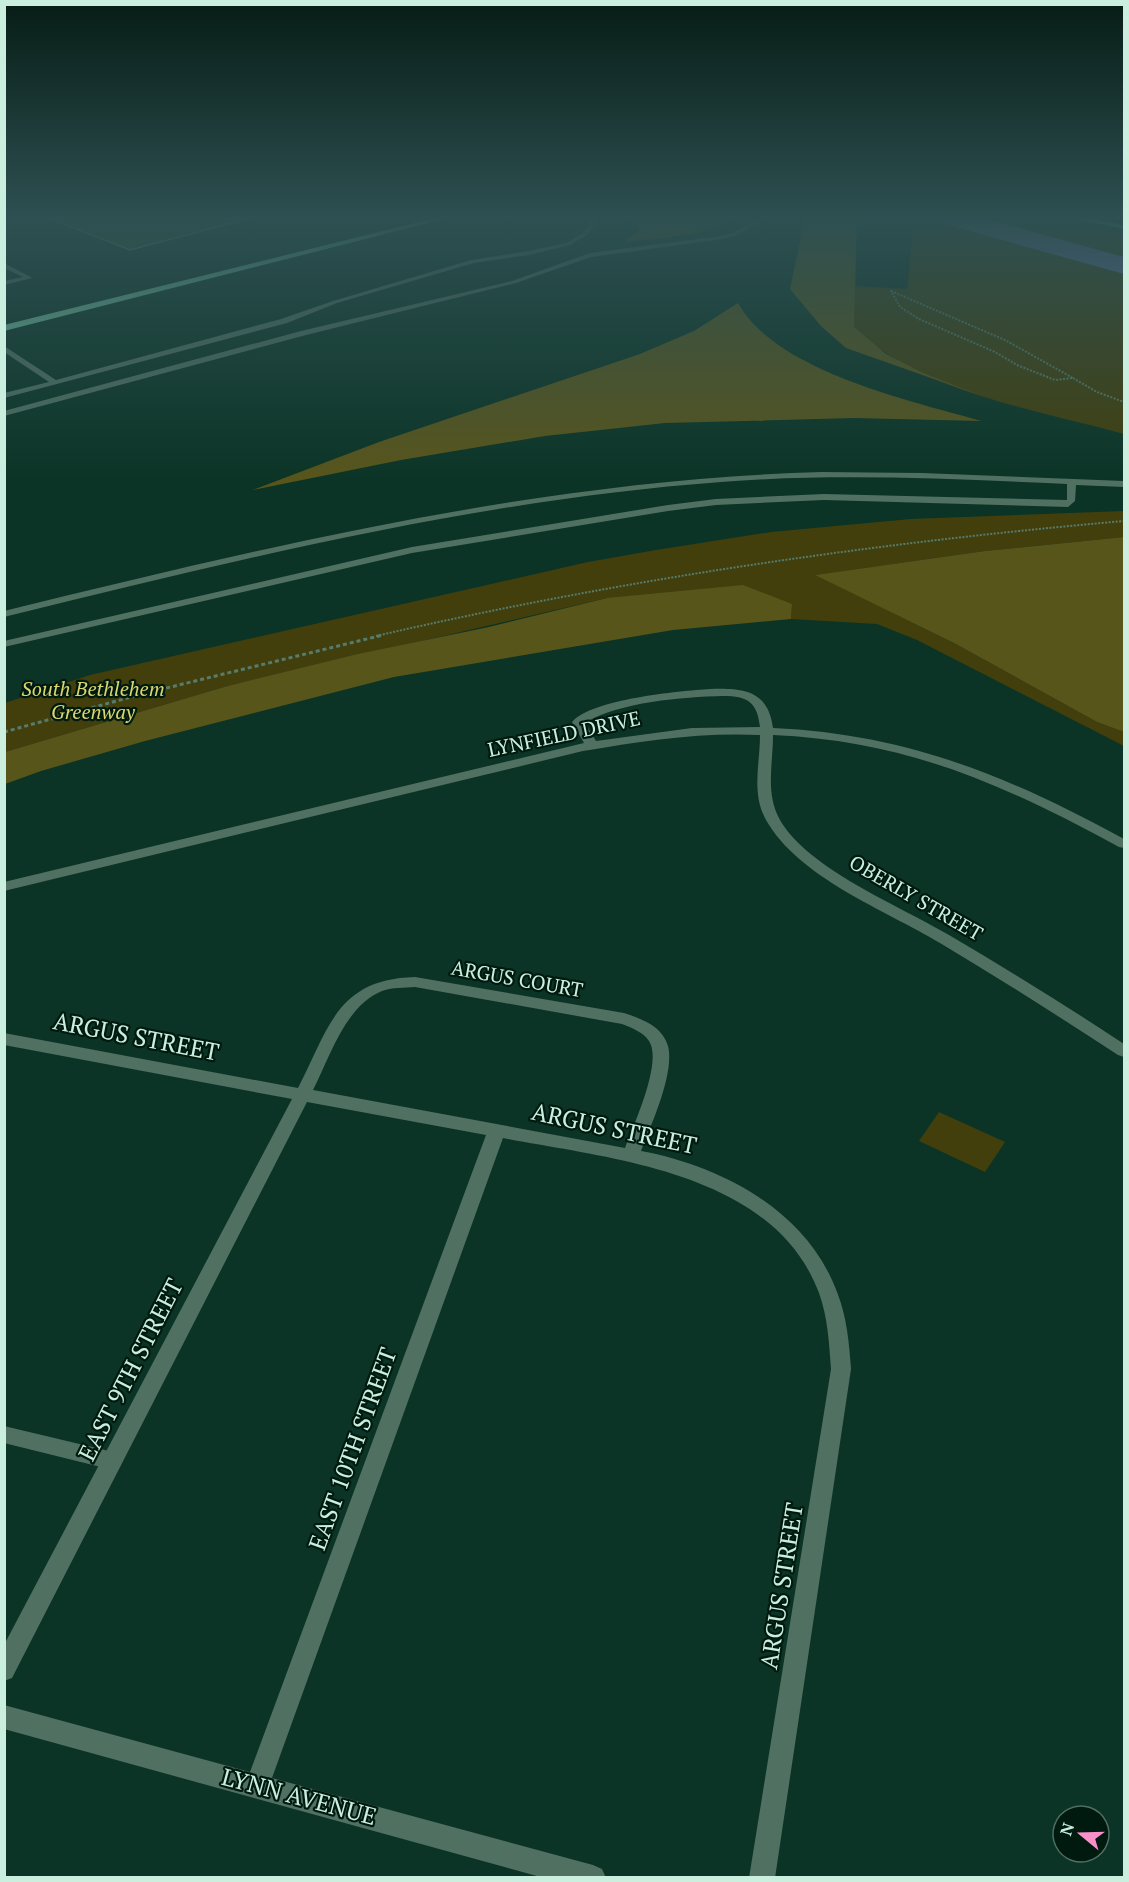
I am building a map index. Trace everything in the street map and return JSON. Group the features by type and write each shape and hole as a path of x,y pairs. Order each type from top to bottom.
{"highway":[{"path":"4,328 93,306"}],"street":[{"path":"592,745 578,722 589,713 606,708 709,692 730,692 756,700 766,712 767,730"},
{"name":"LYNFIELD DRIVE","path":"4,887 592,745 687,731 767,730 817,734 868,742 957,766 1042,801 1125,844"},
{"name":"OBERLY STREET","path":"767,730 762,769 764,795 772,820 791,844 823,869 1006,975 1125,1051"},
{"name":"ARGUS COURT","path":"302,1094 350,1005 368,990 390,982 415,982 624,1019 645,1027 660,1047 659,1071 631,1155"},
{"name":"ARGUS STREET","path":"4,1039 631,1155 681,1167 718,1182 758,1206 789,1231 803,1246 823,1279 837,1320 842,1345 837,1404 762,1878"},
{"name":"EAST 9TH STREET","path":"4,1670 302,1094"},
{"name":"EAST 10TH STREET","path":"257,1785 496,1130"},
{"name":"LYNN AVENUE","path":"4,1717 593,1878"}],"lane":[{"path":"4,396 53,381 284,321 325,306"},
{"path":"4,414 304,333 416,306"},
{"path":"4,348 53,381"},
{"path":"4,614 233,559 456,515 583,493 772,476 876,475 1125,484"},
{"path":"4,644 412,550 597,518 716,502 824,497 1068,504 1071,501 1072,482"},
{"path":"4,1434 113,1461"}],"path":[{"path":"899,306 919,319 995,352 1017,365 1055,380 1072,378"},
{"path":"923,306 1005,339 1097,392 1125,402"},
{"path":"4,732 292,657 503,607 636,581 811,554 1062,525 1125,521"}],"green space":[{"path":"854,306 1124,306 1124,434 1001,402 939,381 886,353 853,327"},
{"name":"South Bethlehem Greenway","path":"1124,511 1124,537 985,551 816,575 954,643 1097,722 1124,732 1124,746 917,640 877,624 791,619 792,604 607,598 224,687 5,752 5,703 90,675 588,562 771,532 911,519"},
{"path":"939,1112 1005,1142 985,1172 919,1141"}],"shaded area":[{"path":"734,306 740,306 757,327 782,348 813,365 883,393 981,421 854,418 665,423 545,436 401,460 253,490 379,442 640,354 694,331"},
{"path":"804,306 855,306 854,327 886,354 923,373 979,395 846,348 821,326"},
{"path":"1124,537 1124,732 1097,722 954,643 815,575 985,551"},
{"path":"743,585 792,604 791,619 673,630 394,677 145,741 41,771 5,784 5,752 224,687 358,654 489,627 607,598"}]}
